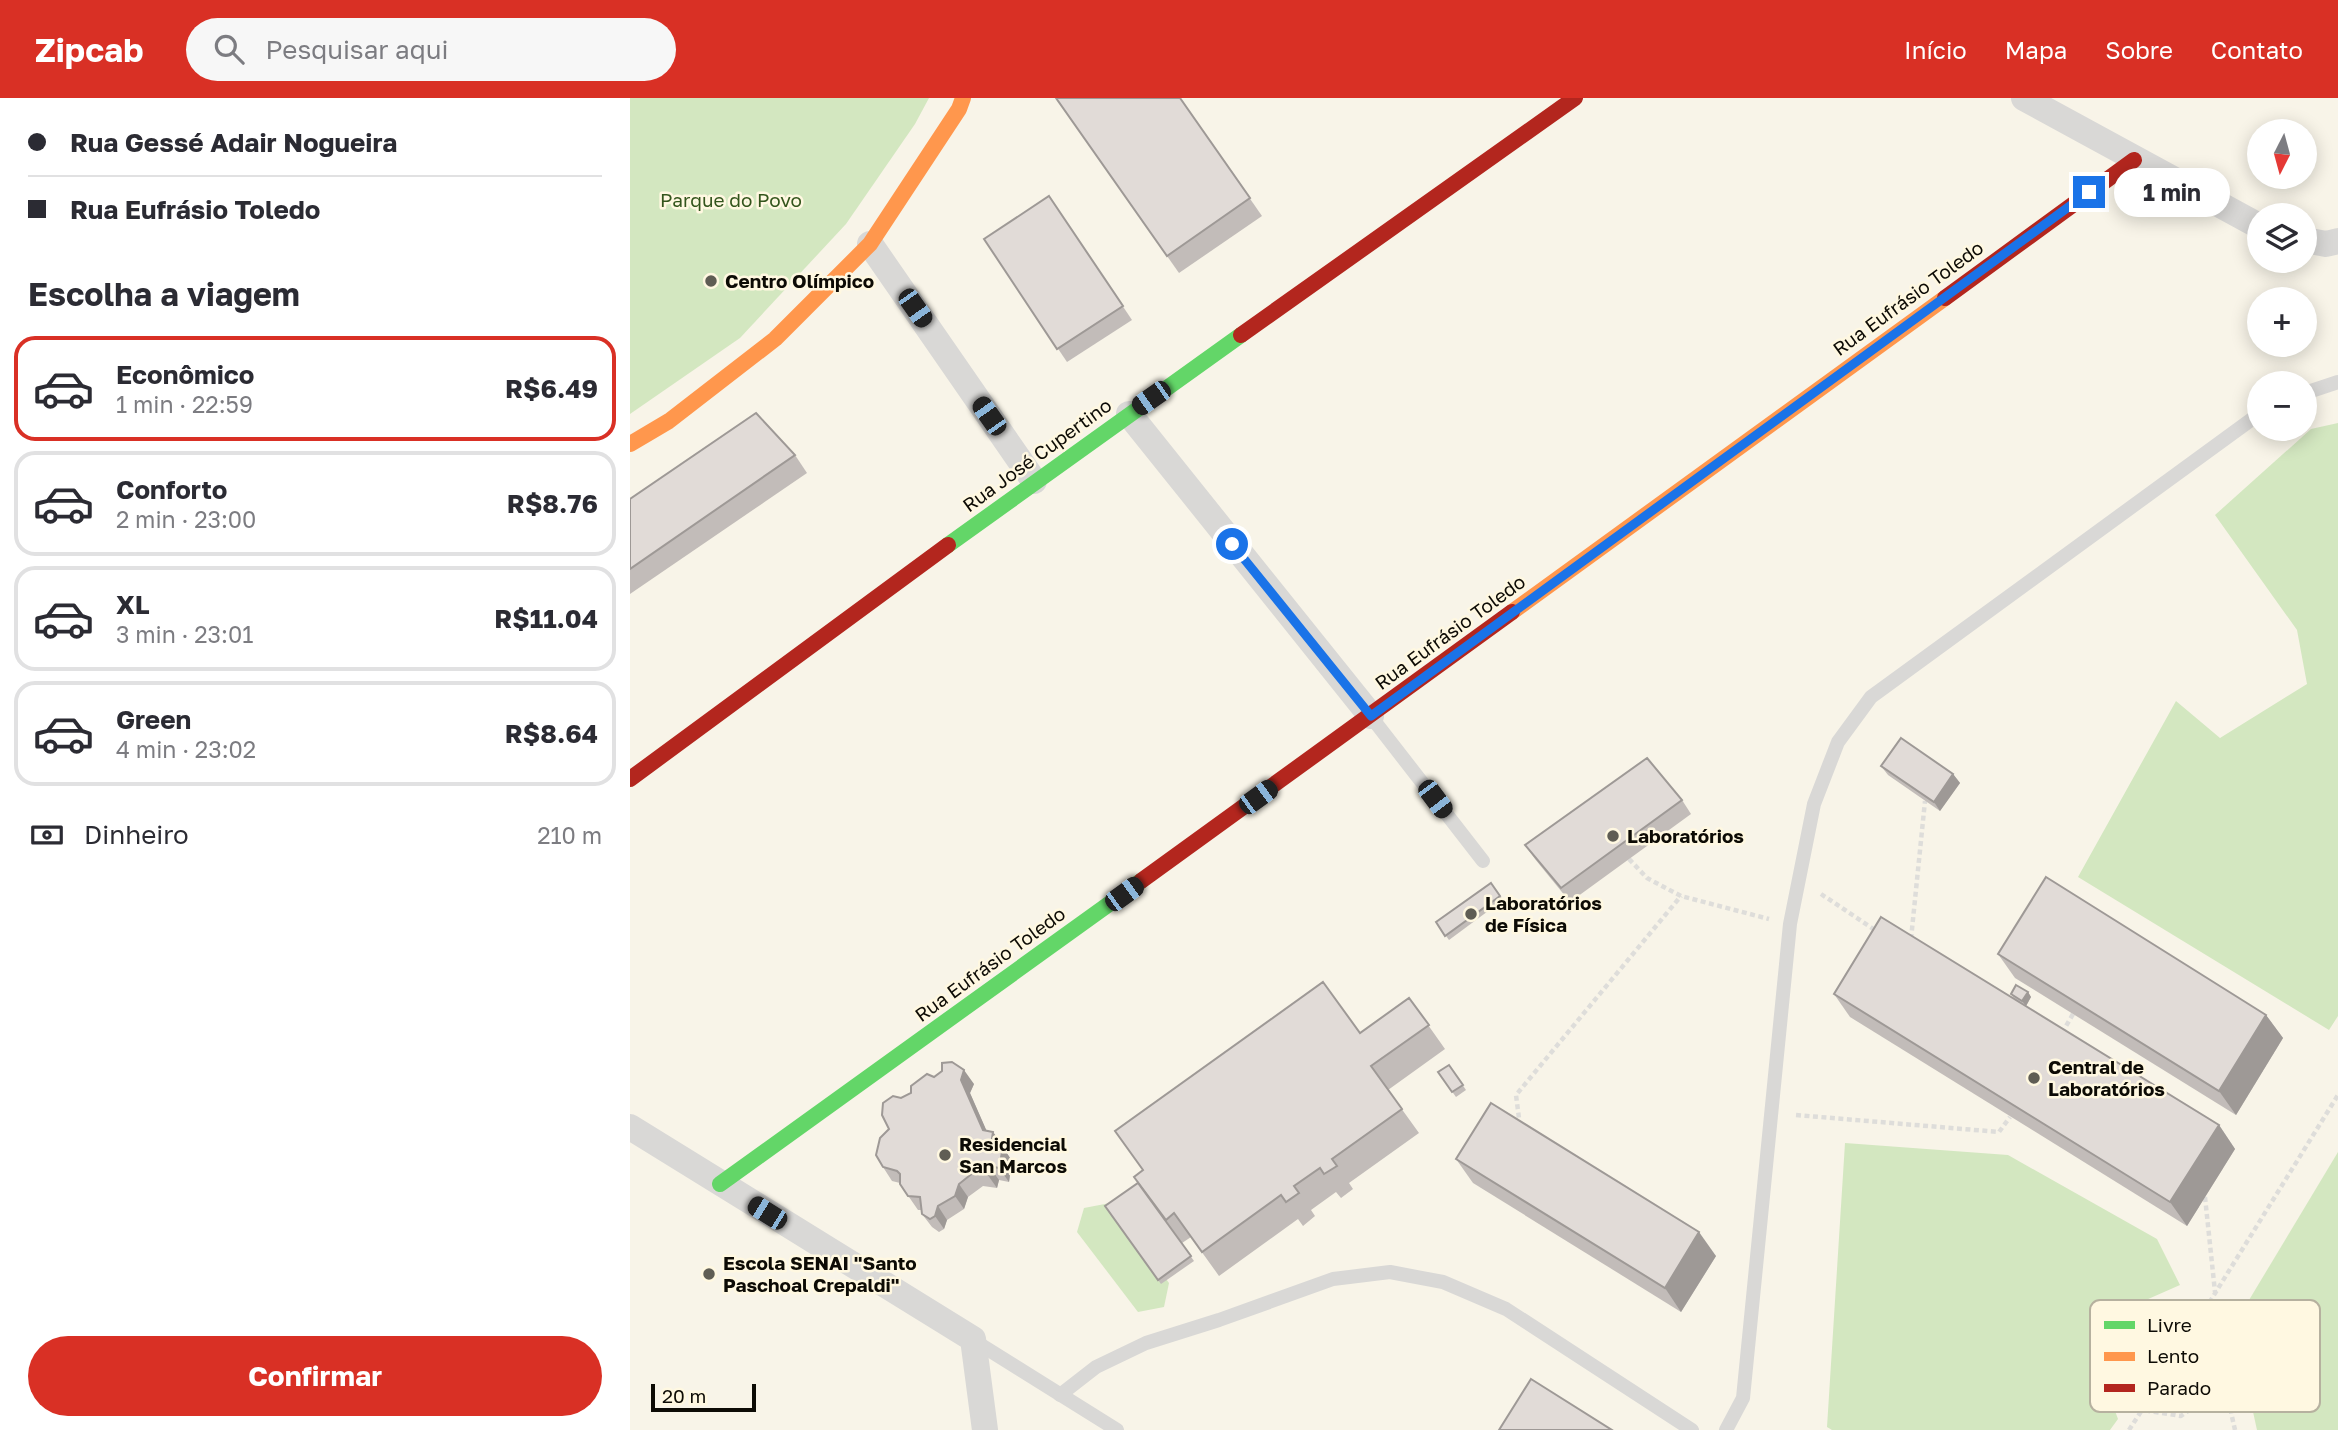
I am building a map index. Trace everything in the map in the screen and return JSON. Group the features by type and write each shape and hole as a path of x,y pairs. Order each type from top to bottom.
{"street":[{"path":"630,444 669,421 775,339 870,243 959,109 963,98"},
{"name":"Rua José Cupertino","path":"630,779 1034,481 1575,98"},
{"path":"2024,98 2247,220"},
{"name":"Rua Eufrásio Toledo","path":"720,1184 1371,716 2134,160"},
{"path":"2317,242 2326,244 2338,241"},
{"path":"870,243 1034,481"},
{"path":"1129,414 1371,716"},
{"path":"630,1128 973,1339 985,1430"}],"lane":[{"path":"2317,389 2338,382"},
{"path":"1726,1430 1743,1398 1790,924 1814,804 1838,742 1871,697 2247,423"},
{"path":"1371,716 1483,861"},
{"path":"1060,1395 1096,1367 1146,1343 1333,1279 1390,1272 1443,1282 1506,1309 1692,1430"},
{"path":"973,1339 1117,1430"}],"path":[{"path":"1910,948 1925,801"},
{"path":"1629,859 1647,878 1681,896 1790,924"},
{"path":"1798,879 1885,937"},
{"path":"1521,1135 1516,1095 1681,896"},
{"path":"2057,1039 2073,1014"},
{"path":"2211,1300 2338,1095"},
{"path":"1771,1112 1999,1132 2010,1117"},
{"path":"2205,1197 2215,1293"},
{"path":"2129,1430 2142,1412"},
{"path":"2156,1412 2181,1416 2187,1412"},
{"path":"2231,1412 2235,1430"}],"green space":[{"name":"Centro Olímpico","path":"630,98 929,98 915,124 846,224 740,338 630,414"},
{"path":"2338,423 2338,1016 2329,1030 2078,877 2176,701 2220,738 2307,684 2297,630 2215,515 2298,441 2317,441 2317,428"},
{"path":"1845,1143 2008,1155 2157,1239 2180,1285 2146,1300 2090,1300 2090,1412 2115,1412 2118,1419 2110,1430 1832,1430 1827,1427"},
{"path":"2338,1152 2338,1430 2257,1430 2253,1412 2320,1412 2320,1300 2249,1300"},
{"path":"1110,1203 1169,1283 1164,1307 1138,1312 1077,1232 1084,1208"}],"building":[{"path":"1056,98 1180,98 1250,198 1167,256"},
{"path":"1049,196 1123,306 1057,349 984,239"},
{"path":"756,413 795,455 630,569 630,499"},
{"path":"1901,738 1953,774 1934,802 1881,766"},
{"name":"Laboratórios","path":"1647,758 1682,800 1561,888 1525,845"},
{"path":"2046,877 2266,1015 2219,1091 1998,954"},
{"name":"Laboratórios de Física","path":"1491,883 1500,896 1445,936 1436,922"},
{"name":"Central de Laboratórios","path":"1881,917 2219,1125 2170,1202 1834,994"},
{"path":"1323,982 1360,1033 1409,998 1429,1025 1371,1066 1402,1109 1332,1159 1337,1166 1324,1174 1320,1168 1294,1186 1299,1193 1286,1202 1281,1195 1202,1252 1174,1213 1166,1220 1134,1177 1143,1170 1115,1131"},
{"path":"2016,985 2028,992 2022,1001 2011,994"},
{"name":"Residencial San Marcos","path":"952,1062 964,1070 961,1080 983,1130 993,1132 991,1145 1003,1147 999,1168 989,1166 987,1174 974,1172 959,1184 955,1196 938,1206 935,1216 930,1219 922,1214 920,1197 908,1196 900,1184 900,1174 883,1167 876,1155 880,1138 889,1129 882,1115 883,1103 893,1096 901,1098 911,1093 911,1086 927,1074 934,1077 942,1071 942,1063"},
{"path":"1449,1065 1463,1085 1452,1092 1438,1072"},
{"path":"1491,1103 1699,1232 1665,1288 1456,1159"},
{"path":"1138,1183 1191,1256 1158,1280 1105,1206"},
{"path":"1531,1379 1612,1430 1499,1430"}],"traffic: fast":[{"path":"948,545 1241,335"},
{"path":"720,1184 1141,881"}],"traffic: slow":[{"path":"630,444 669,421 775,339 870,244 959,109 963,98"},
{"path":"1512,612 1945,298"}],"traffic: jam":[{"path":"1241,335 1575,98"},
{"path":"1945,298 2134,160"},
{"path":"630,779 948,545"},
{"path":"1141,881 1512,612"}],"place":[{"name":"Centro Olímpico","path":"711,281"},
{"name":"Laboratórios","path":"1613,836"},
{"name":"Laboratórios de Física","path":"1471,914"},
{"name":"Central de Laboratórios","path":"2034,1078"},
{"name":"Residencial San Marcos","path":"945,1155"},
{"name":"Escola SENAI \"Santo Paschoal Crepaldi\"","path":"709,1274"}],"route":[{"path":"1232,544 1371,716 2089,192"}],"park label":[{"name":"Parque do Povo","path":"731,200"}]}
